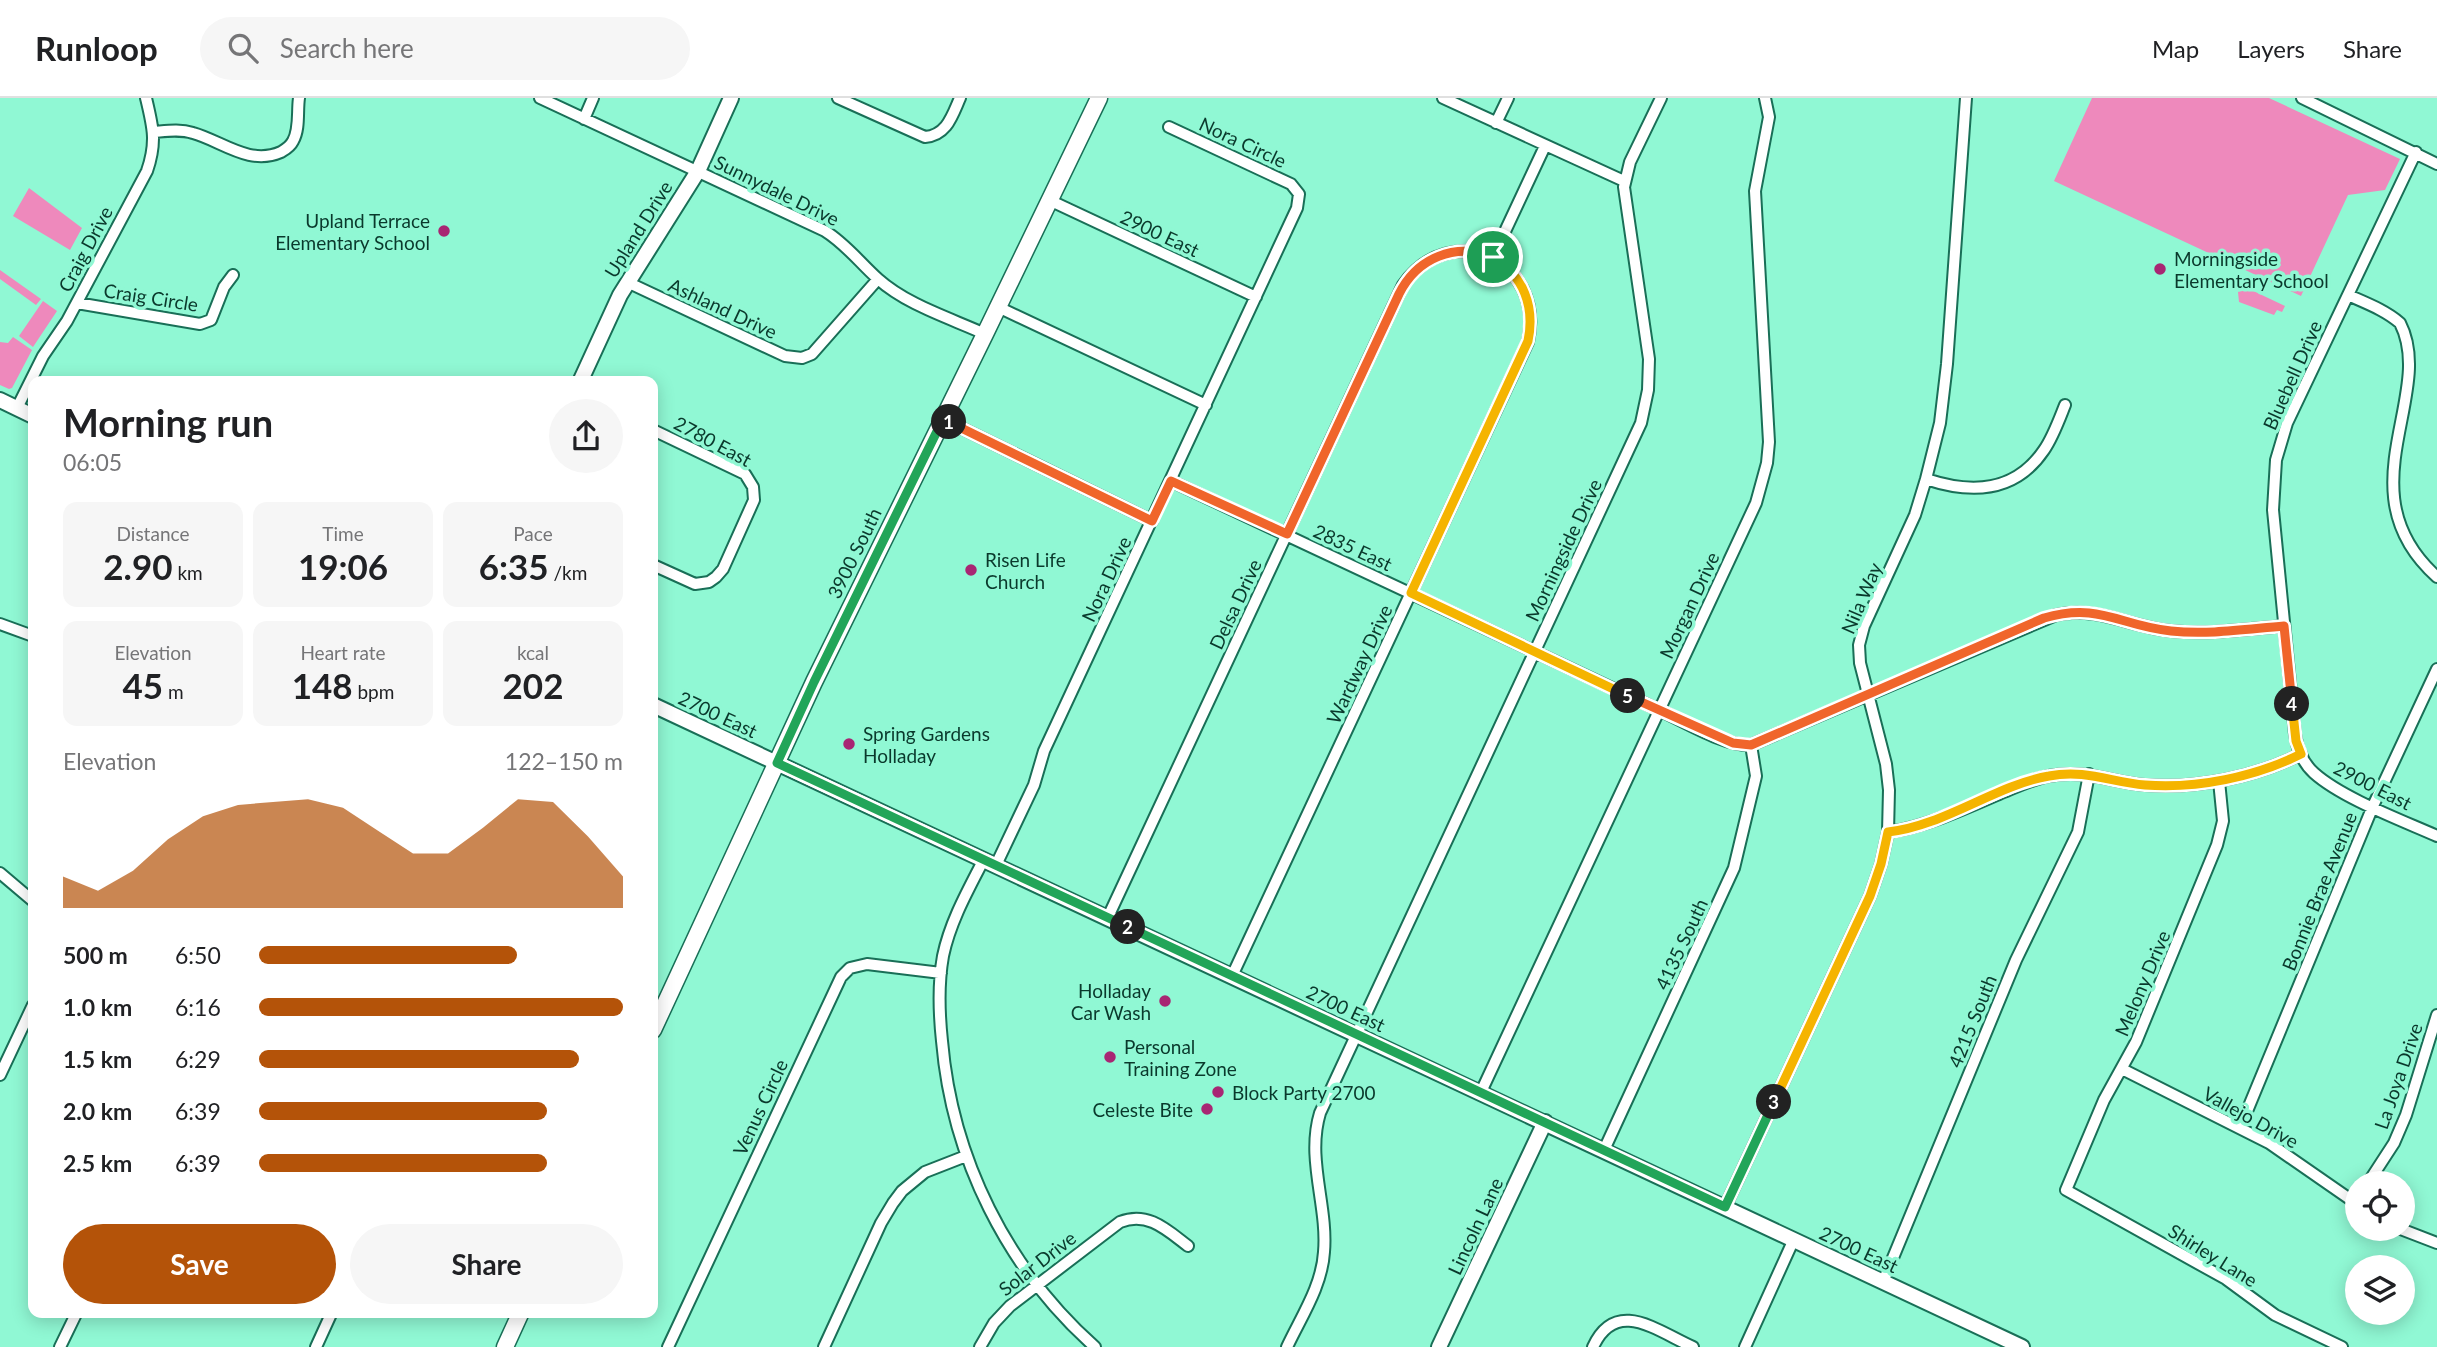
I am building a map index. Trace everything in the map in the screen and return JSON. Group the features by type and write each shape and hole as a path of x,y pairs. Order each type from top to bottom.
{"main road":[{"name":"3900 South","path":"658,1019 814,682 1099,98"},
{"path":"509,1346 519,1318"}],"street":[{"name":"Craig Drive","path":"33,376 77,303 147,171 155,132 146,98"},
{"path":"155,132 192,132 239,153 274,155 289,147 295,139 299,98"},
{"name":"Sunnydale Drive","path":"540,98 825,231 846,246 878,279 919,304 985,334"},
{"path":"584,119 593,98"},
{"name":"Upland Drive","path":"583,376 627,282 698,171 731,98"},
{"path":"838,98 925,136 935,136 945,129 960,98"},
{"path":"1443,98 1624,181"},
{"path":"1496,123 1508,98"},
{"name":"Morningside Drive","path":"1287,1347 1323,1264 1324,1240 1314,1141 1317,1122 1638,432 1646,401 1649,359 1624,198 1624,181 1630,162 1661,98"},
{"name":"Morgan Drive","path":"1481,1092 1756,503 1767,463 1769,442 1755,191 1769,117 1765,98"},
{"name":"Nila Way","path":"1725,1207 1870,896 1888,832 1888,777 1859,657 1860,639 1905,538 1927,479 1940,423 1966,98"},
{"path":"2302,98 2437,164"},
{"name":"Nora Circle","path":"1169,127 1288,182 1299,194"},
{"path":"1493,257 1545,146"},
{"name":"Bluebell Drive","path":"2301,754 2295,734 2273,510 2276,460 2291,413 2416,152"},
{"name":"Nora Drive","path":"1094,1347 1037,1285 998,1225 966,1156 949,1094 942,1051 941,973 951,926 1034,785 1044,751 1296,212 1299,194"},
{"name":"2900 East","path":"1049,200 1256,297"},
{"name":"Delsa Drive","path":"1108,917 1399,294 1409,277 1431,259 1467,251 1493,257"},
{"name":"Wardway Drive","path":"1232,976 1528,341 1530,310 1524,290 1515,275 1493,257"},
{"name":"Craig Circle","path":"77,303 200,324 211,320 233,275"},
{"name":"Ashland Drive","path":"627,282 792,358 807,357 878,279"},
{"path":"2348,295 2390,315 2407,330 2419,347"},
{"path":"998,307 1206,405"},
{"name":"Craig Drive","path":"18,408 28,387"},
{"path":"0,400 28,413"},
{"path":"1927,479 1968,489 1989,487 2011,479 2030,466 2045,449 2065,405"},
{"path":"943,419 1152,521"},
{"name":"2780 East","path":"658,432 740,470 748,477 753,487 752,505 723,569 709,582 695,584 658,567"},
{"path":"2406,467 2401,499 2405,530 2415,551 2437,577"},
{"name":"2835 East","path":"1171,481 1659,710 1733,743 1751,745"},
{"path":"1751,745 2044,618 2068,612 2093,612 2151,628 2185,632 2284,626"},
{"path":"0,624 28,634"},
{"name":"Bonnie Brae Avenue","path":"2240,1128 2373,806 2437,669"},
{"name":"2700 East","path":"658,707 2022,1347"},
{"name":"4135 South","path":"1604,1150 1734,868 1755,781 1756,769 1751,745"},
{"path":"1888,832 1917,826 2037,779 2057,774 2088,774 2145,785 2219,780 2285,762 2301,754"},
{"name":"2900 East","path":"2301,754 2315,773 2336,789 2437,836"},
{"name":"4215 South","path":"1883,1282 2016,960 2078,832 2088,774"},
{"name":"Melony Drive","path":"2066,1191 2105,1100 2136,1042 2220,837 2223,811 2219,780"},
{"path":"0,873 28,897"},
{"name":"Venus Circle","path":"668,1347 841,977 850,968 867,964 941,973"},
{"path":"0,1075 28,1015"},
{"name":"La Joya Drive","path":"2376,1171 2390,1150 2406,1115 2437,1015"},
{"name":"Vallejo Drive","path":"2122,1069 2278,1149 2345,1194"},
{"name":"Lincoln Lane","path":"1439,1347 1545,1122"},
{"path":"824,1347 881,1223 894,1203 909,1185 925,1172 966,1156"},
{"name":"Shirley Lane","path":"2066,1191 2226,1279 2275,1315 2342,1347"},
{"name":"Solar Drive","path":"980,1347 1002,1314 1110,1229 1128,1219 1154,1222 1188,1246"},
{"path":"2415,1235 2437,1243"},
{"path":"1745,1347 1794,1240"},
{"path":"60,1347 73,1318"},
{"path":"316,1347 329,1318"},
{"path":"1593,1347 1607,1326 1628,1319 1693,1347"}],"shaded area":[{"path":"2092,98 2269,98 2400,159 2385,190 2348,195 2301,296 2054,181"},
{"path":"29,188 82,228 70,250 13,216"},
{"path":"0,270 41,299 36,305 0,279"},
{"path":"2247,288 2285,306 2282,312 2277,310 2274,315 2239,302 2238,292"},
{"path":"43,301 57,311 33,347 19,336"},
{"path":"13,337 32,350 9,389 0,385 0,342 8,343"}],"place":[{"name":"Upland Terrace Elementary School","path":"444,231"},
{"name":"Morningside Elementary School","path":"2160,269"},
{"name":"Risen Life Church","path":"971,570"},
{"name":"Spring Gardens Holladay","path":"849,744"},
{"name":"Holladay Car Wash","path":"1165,1001"},
{"name":"Personal Training Zone","path":"1110,1057"},
{"name":"Block Party 2700","path":"1218,1092"},
{"name":"Celeste Bite","path":"1207,1109"}],"route":[{"path":"1467,251 1493,257 1515,275 1524,290 1531,321 1528,341 1411,593 1644,704 1733,743 1751,745 2044,618 2068,612 2105,614 2133,624 2169,631 2202,632 2284,626 2295,734 2301,754 2285,762 2234,777 2201,783 2145,785 2088,774 2047,776 1907,830 1888,832 1878,876 1870,896 1725,1207 777,763 943,419 1152,521 1171,481 1287,534 1403,285 1415,270 1440,255 1467,251"}]}
